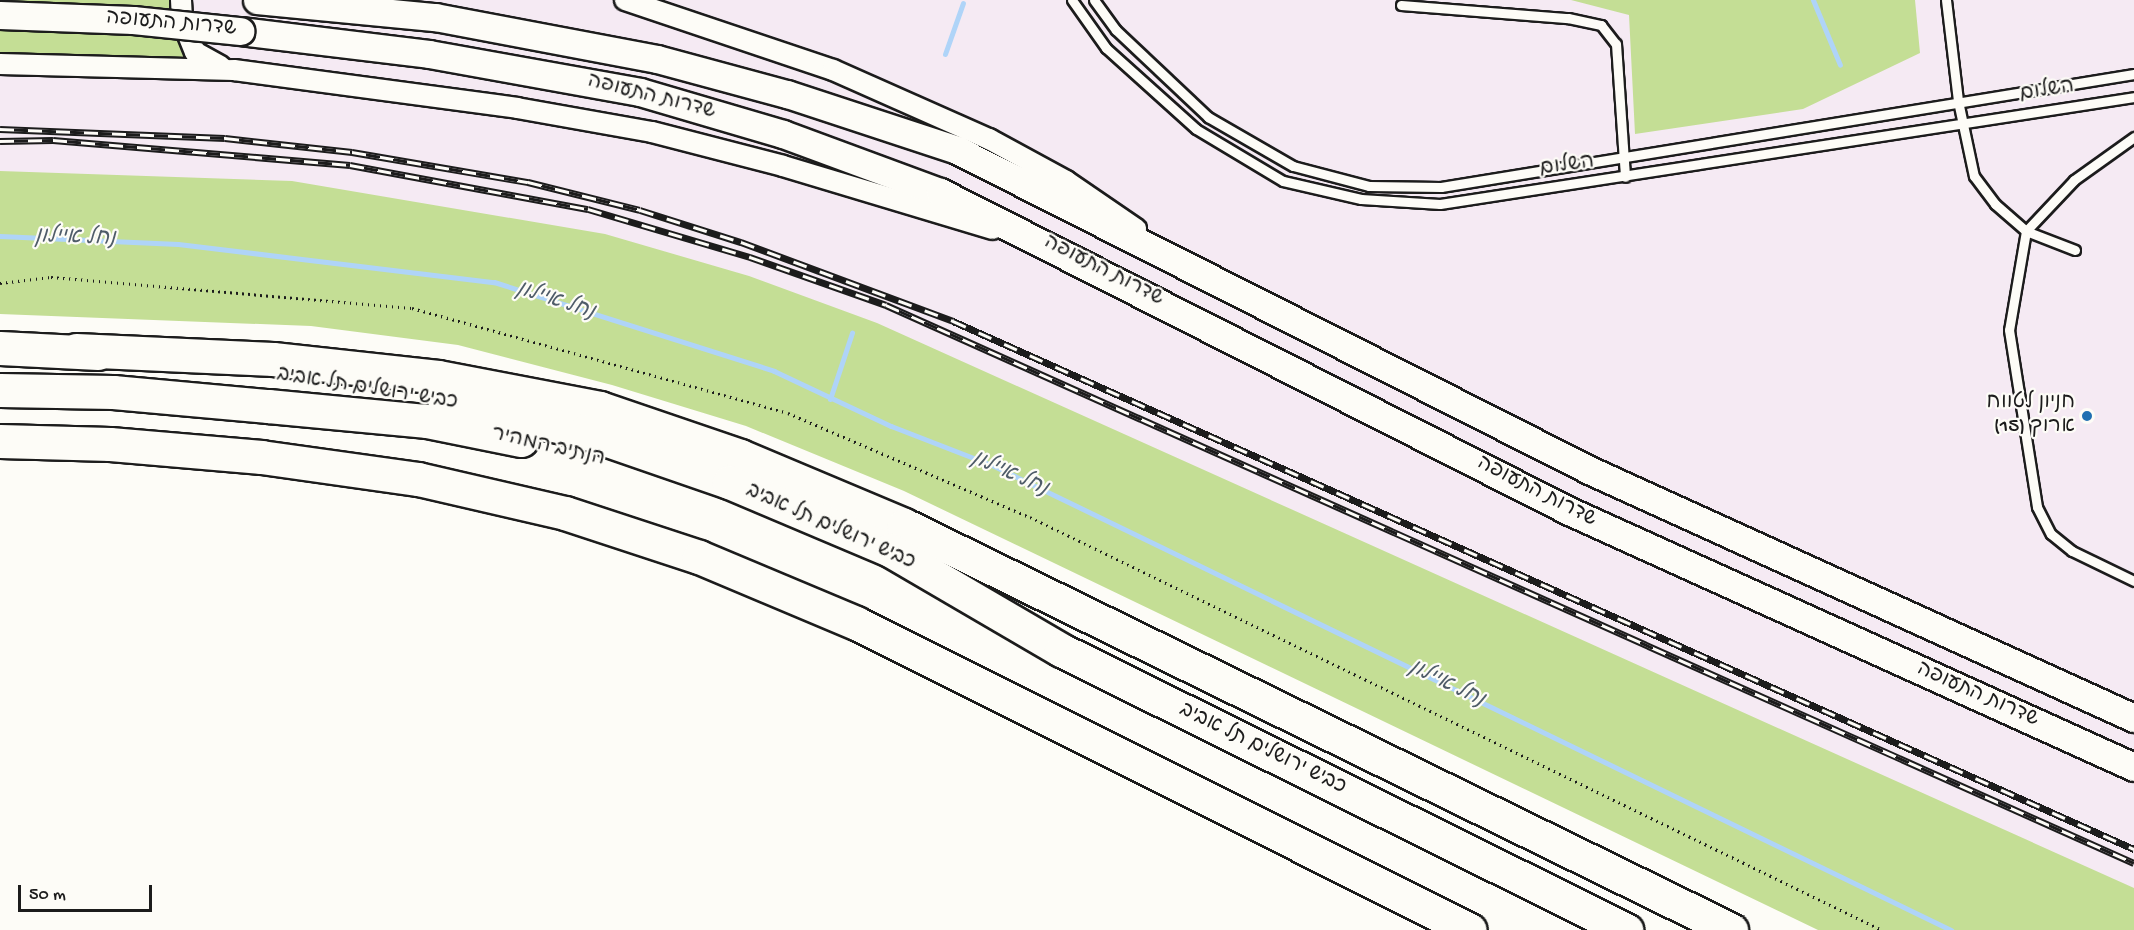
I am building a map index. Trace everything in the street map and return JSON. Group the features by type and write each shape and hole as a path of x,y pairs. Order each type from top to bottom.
{"highway":[{"name":"כביש ירושלים תל אביב","path":"0,348 76,350 427,396 584,432 729,482 890,550 1061,650 1626,930"},
{"path":"76,350 273,359 438,377 600,408 729,452 904,525 1731,930"},
{"name":"הנתיב המהיר","path":"0,390 113,392 415,420 569,449 713,495 883,567 1061,650"},
{"path":"0,441 110,444 250,456 418,479 565,513 699,557 856,623 1470,930"}],"main road":[{"name":"שדרות התעופה","path":"257,0 435,17 569,41 777,92 957,150 1180,260 1589,470 2134,718"},
{"name":"שדרות התעופה","path":"0,15 133,20 429,54 640,92 783,134 940,192 1056,248 1569,511 2134,767"}],"street":[{"path":"181,0 182,20 195,52 207,62 234,70"},
{"path":"625,0 833,70 989,139 1066,181 1180,260"},
{"path":"0,64 234,70 367,84 652,132 783,166 1056,248"}],"lane":[{"name":"השלום","path":"1072,0 1106,48 1196,129 1283,181 1361,199 1440,204 2134,97"},
{"path":"1094,0 1116,30 1208,117 1293,166 1369,186 1441,188 1958,101 2134,74"},
{"path":"1946,0 1958,101 1974,176 1995,204 2026,231 2075,250"},
{"path":"1401,5 1568,18 1601,25 1616,44 1625,177"},
{"path":"2134,137 2074,180 2026,231 2009,330 2037,507 2051,534 2072,551 2134,581"}],"shaded area":[{"path":"0,0 2134,0 2134,930 893,394 0,210"}],"green space":[{"path":"0,0 170,0 180,46 196,65 0,58"},
{"path":"1571,0 1915,0 1920,53 1803,109 1635,134 1629,15"},
{"path":"0,171 292,181 605,234 749,276 877,323 2134,888 2134,930 1818,930 904,491 746,426 612,385 458,345 311,326 0,314"}],"waterway":[{"path":"1813,0 1840,65"},
{"path":"945,54 963,3"},
{"name":"נחל איילון","path":"0,236 178,244 494,282 774,371 891,426 994,466 1951,930"},
{"path":"830,399 852,333"}],"railway":[{"path":"0,129 225,138 352,152 528,182 640,210 741,242 953,321 2134,849"},
{"path":"0,141 53,140 350,165 588,209 750,257 886,305 2134,863"}],"place":[{"name":"חניון לטווח ארוך (15)","path":"2087,416"}]}
